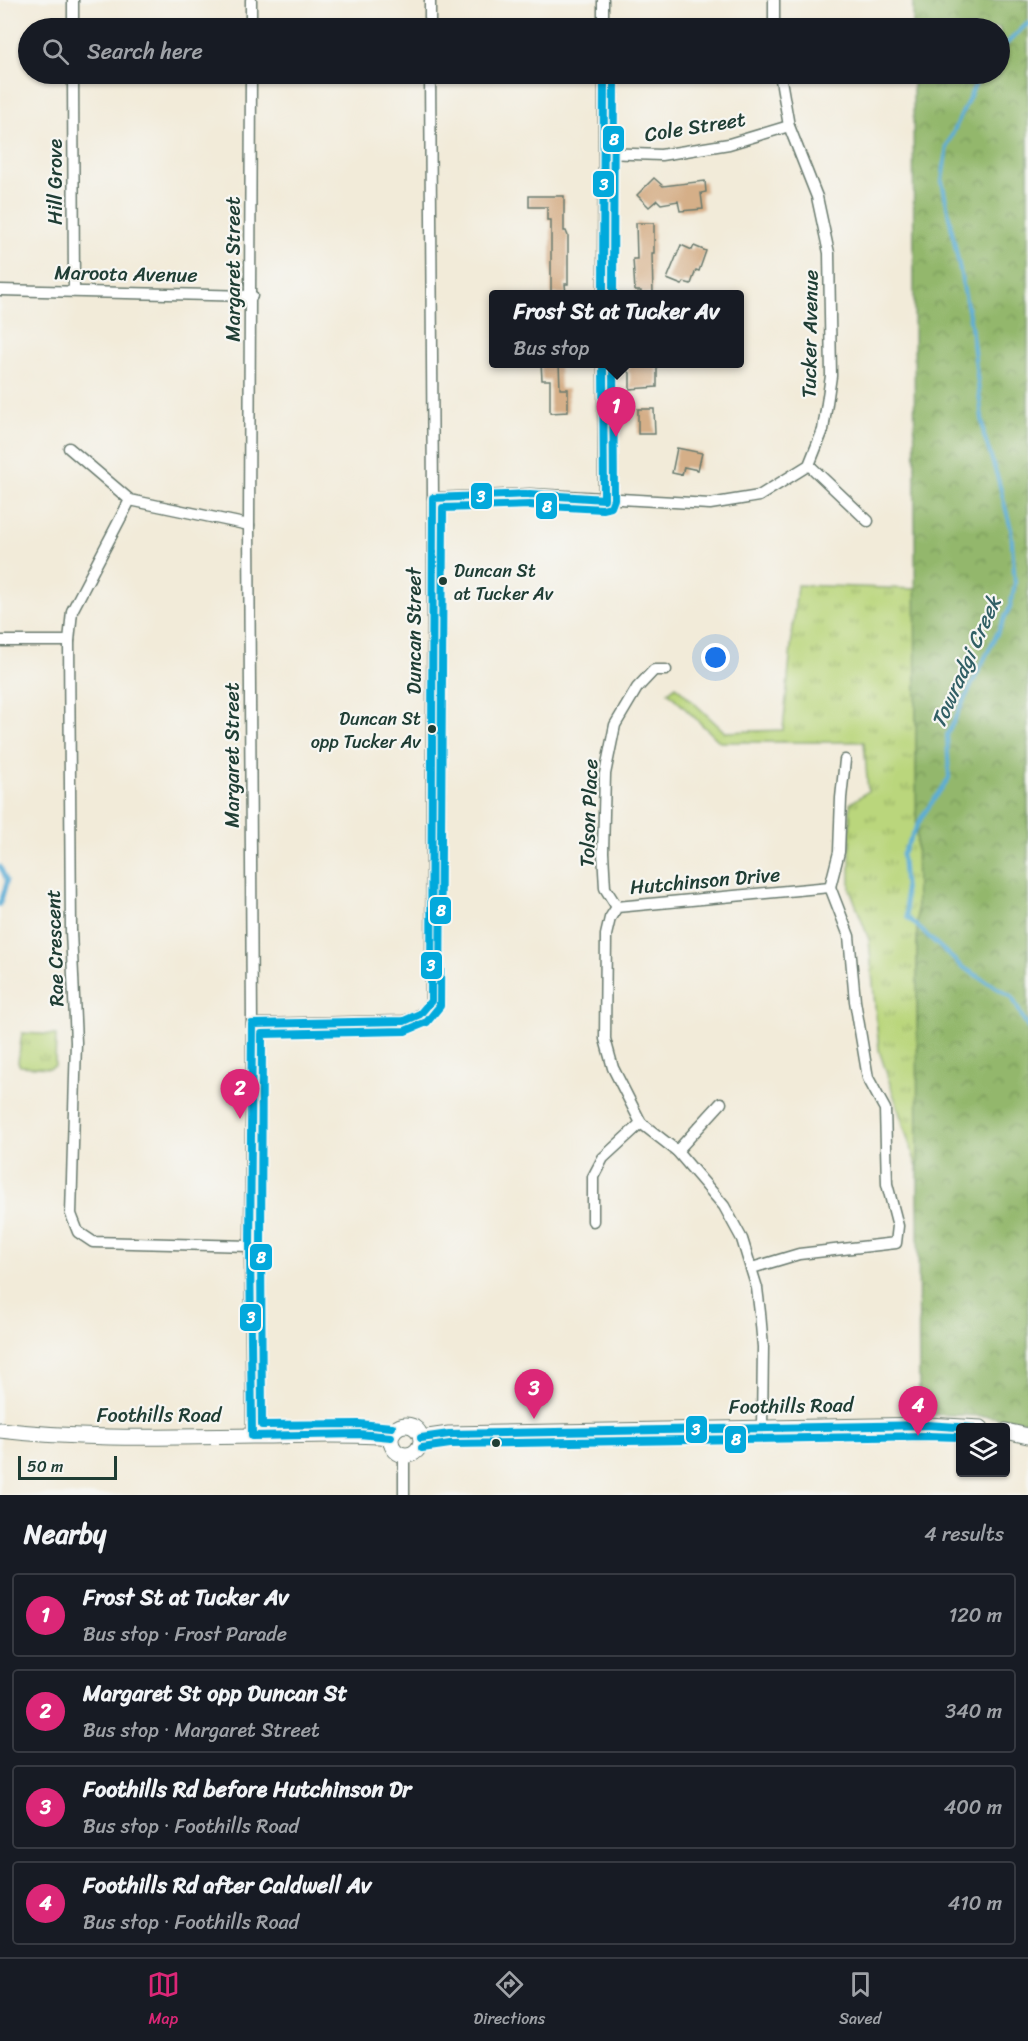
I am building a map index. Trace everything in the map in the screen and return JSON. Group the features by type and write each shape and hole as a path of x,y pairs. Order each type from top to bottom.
{"main road":[{"path":"408,1425 418,1431 421,1443 415,1452 404,1455 394,1450 391,1437 397,1427 408,1425"},
{"name":"Foothills Road","path":"421,1438 449,1434 762,1427 956,1427"},
{"name":"Foothills Road","path":"0,1430 52,1436 359,1434 391,1437"},
{"path":"1010,1432 1028,1436"}],"street":[{"path":"73,0 73,18"},
{"path":"251,0 251,18"},
{"path":"430,0 430,18"},
{"path":"603,0 603,18"},
{"path":"774,0 774,18"},
{"name":"Hill Grove","path":"73,84 74,291"},
{"name":"Margaret Street","path":"251,84 252,296 249,525 252,1436"},
{"name":"Duncan Street","path":"252,1024 405,1021 418,1017 431,1001 433,498 430,84"},
{"path":"603,290 604,84"},
{"name":"Tucker Avenue","path":"782,84 789,126 817,197 829,253 831,376 823,430 809,465"},
{"name":"Cole Street","path":"604,153 661,155 729,144 789,126"},
{"name":"Maroota Avenue","path":"0,290 252,296"},
{"path":"603,368 604,499"},
{"path":"69,448 130,500 249,525"},
{"path":"433,498 530,494 710,504 759,496 809,465 868,521"},
{"name":"Rae Crescent","path":"130,500 72,611 69,641 71,931 76,1042 71,1214 78,1232 93,1242 250,1246"},
{"path":"0,641 69,641"},
{"name":"Tolson Place","path":"617,907 606,888 603,852 605,774 615,725 637,688 654,670 666,670"},
{"path":"752,1268 799,1254 896,1243 898,1226 887,1184 885,1109 868,1078 855,1001 849,936 830,887 838,852 845,760"},
{"name":"Hutchinson Drive","path":"762,1427 763,1347 757,1288 752,1268 742,1239 724,1206 677,1151 641,1123 613,1068 605,1039 606,935 610,918 617,907 830,887"},
{"path":"677,1151 722,1103"},
{"path":"593,1221 593,1177 603,1158 641,1123"},
{"path":"404,1455 404,1495"}],"green space":[{"path":"913,0 1028,0 1028,1422 986,1416 919,1414 913,84 1010,84 1010,18 913,18"},
{"path":"797,585 916,589 918,1170 879,1050 869,940 850,889 850,804 868,791 864,742 720,742 668,692 676,686 725,732 783,730"},
{"path":"22,1033 56,1035 55,1066 50,1068 20,1066 18,1062"}],"building":[{"path":"654,178 663,186 705,181 706,192 701,193 703,209 680,211 678,201 661,204 657,200 649,207 637,195"},
{"path":"529,196 564,196 564,231 568,236 568,284 565,284 566,290 551,290 551,220 547,220 547,207 529,207"},
{"path":"636,223 654,223 653,290 635,290 633,259 637,259"},
{"path":"681,245 692,250 694,246 706,251 699,271 696,270 691,284 684,282 682,285 667,279"},
{"path":"541,368 559,368 560,389 568,389 568,412 550,413 550,380 542,380"},
{"path":"657,368 657,387 630,389 630,373 627,370"},
{"path":"638,409 654,409 655,434 638,434"},
{"path":"677,448 702,453 698,470 684,467 682,475 672,473"}],"waterway":[{"name":"Towradgi Creek","path":"1010,40 1028,23"},
{"name":"Towradgi Creek","path":"975,84 947,146 942,181 971,325 984,435 1011,529 1015,584 1010,607 947,735 949,778 923,815 902,855 907,917 961,966 1012,997 1028,1028"},
{"path":"0,866 7,881 0,905"}],"transit line":[{"name":"3","path":"603,290 604,84"},
{"name":"8","path":"613,290 614,84"},
{"name":"3","path":"391,1437 359,1434 252,1436 250,1246 252,1024 404,1021 420,1014 431,1001 433,498 530,494 604,499 603,368"},
{"name":"8","path":"392,1427 359,1424 262,1425 262,1034 405,1031 427,1022 440,1006 443,508 530,505 603,509 611,507 614,499 613,368"},
{"name":"3","path":"421,1438 449,1434 927,1425 956,1427"},
{"name":"8","path":"422,1448 450,1444 956,1437"}],"place":[{"name":"Frost St at Tucker Av","path":"616,437"},
{"name":"Duncan St at Tucker Av","path":"443,581"},
{"name":"Duncan St opp Tucker Av","path":"432,729"},
{"name":"Margaret St opp Duncan St","path":"240,1119"},
{"name":"Foothills Rd before Hutchinson Dr","path":"534,1419"},
{"name":"Foothills Rd after Caldwell Av","path":"918,1436"}]}
